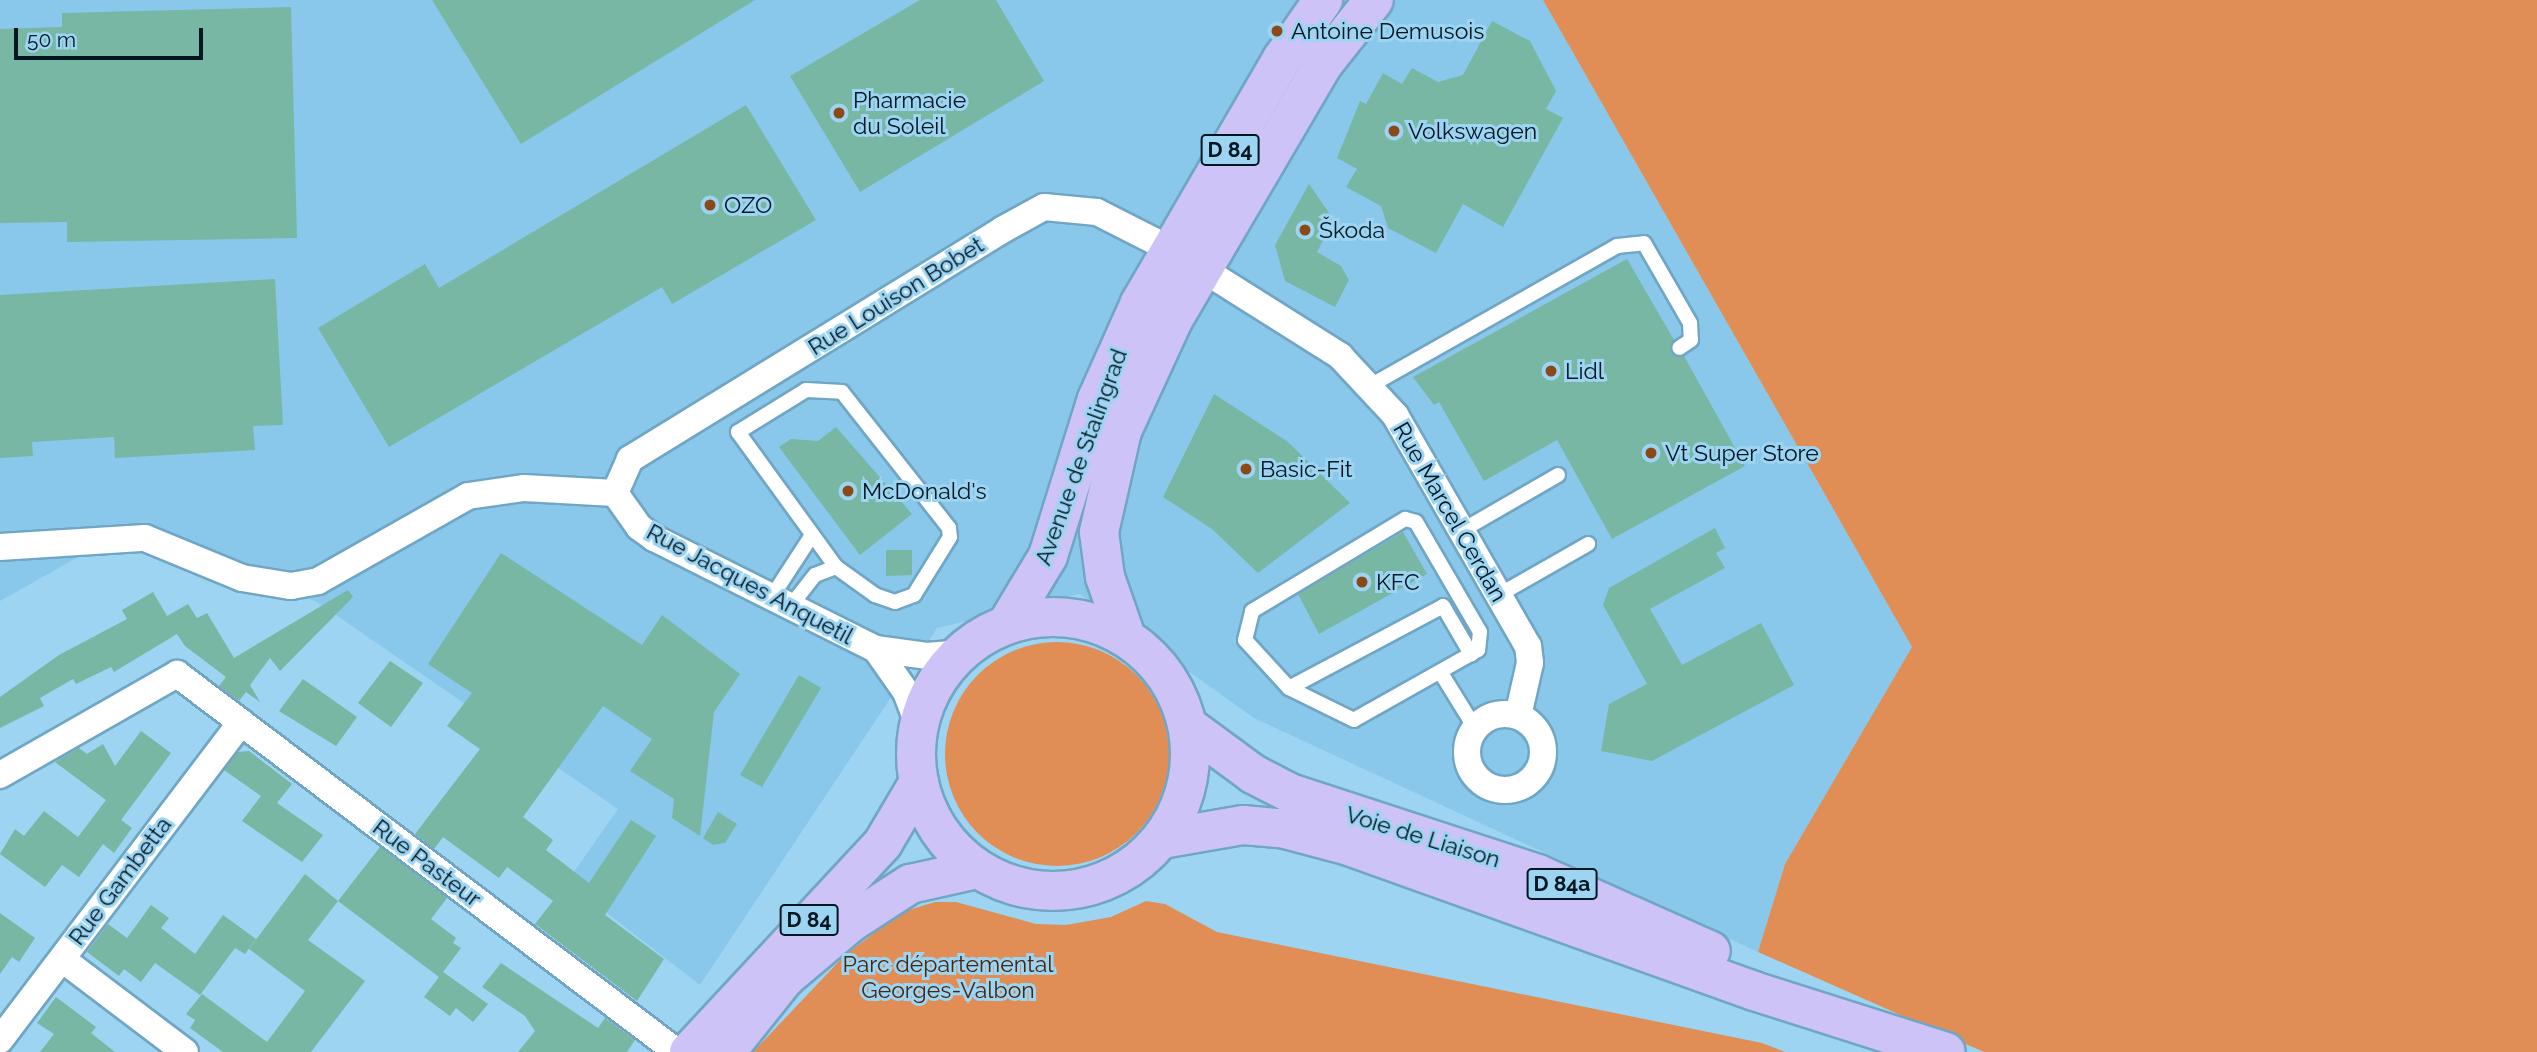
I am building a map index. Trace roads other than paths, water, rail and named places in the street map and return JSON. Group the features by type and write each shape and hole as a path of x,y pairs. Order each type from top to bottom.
{"main road":[{"name":"Avenue de Stalingrad","path":"1007,624 1048,556 1115,356 1172,250 1282,59 1323,0"},
{"name":"Avenue de Stalingrad","path":"1126,637 1100,556 1102,500 1122,431 1173,320 1324,63 1374,0"},
{"path":"1065,618 1126,637 1167,677 1188,726 1187,786 1162,839 1139,862 1079,889 1013,885 977,869 941,834 919,782 919,726 934,686 960,653 1007,624 1065,618"},
{"name":"Voie de Liaison","path":"1188,726 1253,774 1290,793 1538,874 1942,1051"},
{"name":"D 84","path":"689,1052 883,843 919,782"},
{"name":"Voie de Liaison","path":"1162,839 1243,825 1335,843 1754,991 1942,1051"},
{"name":"D 84","path":"726,1052 785,978 850,923 911,884 977,869"}],"street":[{"name":"Rue Louison Bobet","path":"615,493 630,459 1044,207 1097,212 1172,250 1203,273"},
{"name":"Rue Marcel Cerdan","path":"1203,273 1340,356 1395,415 1528,646 1530,663 1518,716"},
{"path":"0,547 145,538 242,578 291,586 318,581 468,496 524,488 615,493"},
{"name":"Rue Jacques Anquetil","path":"615,493 639,527 654,538 876,649 928,656 960,653"},
{"name":"Rue Jacques Anquetil","path":"876,649 906,692 919,726"},
{"name":"Rue Pasteur","path":"0,775 177,674 677,1052"},
{"path":"1494,715 1518,716 1537,731 1543,756 1532,779 1509,790 1496,790 1475,776 1466,752 1475,728 1494,715"},
{"name":"Rue Gambetta","path":"0,1040 241,722"},
{"path":"62,959 186,1052"}],"lane":[{"path":"1368,387 1617,246 1644,243 1690,323 1691,340 1679,348"},
{"path":"806,390 842,392 949,528 950,537 914,595 895,602 836,567 738,432 806,390"},
{"path":"1461,531 1558,475"},
{"path":"1405,519 1416,522 1480,632 1478,650 1441,673 1353,720 1289,688 1245,640 1252,611 1405,519"},
{"path":"780,603 812,535"},
{"path":"1497,596 1588,544"},
{"path":"780,603 815,575 836,567"},
{"path":"1289,688 1443,606 1471,654"},
{"path":"1441,673 1475,728"}],"place":[{"name":"Antoine Demusois","path":"1277,31"},
{"name":"Pharmacie du Soleil","path":"839,113"},
{"name":"Volkswagen","path":"1394,131"},
{"name":"OZO","path":"710,205"},
{"name":"Škoda","path":"1305,230"},
{"name":"Lidl","path":"1551,371"},
{"name":"Vt Super Store","path":"1651,453"},
{"name":"Basic-Fit","path":"1246,469"},
{"name":"McDonald's","path":"848,491"},
{"name":"KFC","path":"1362,582"}],"park label":[{"name":"Parc départemental Georges-Valbon","path":"948,977"}]}
